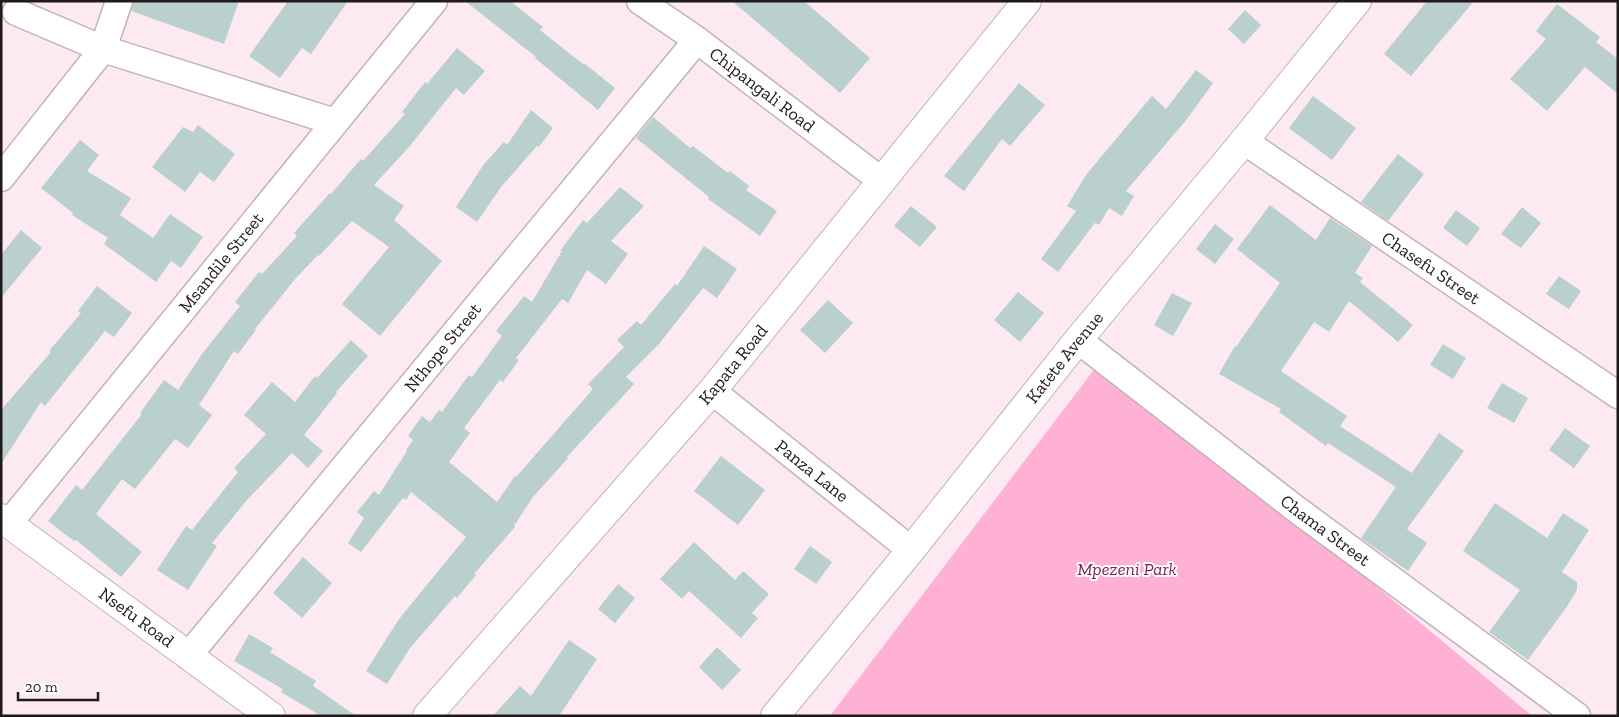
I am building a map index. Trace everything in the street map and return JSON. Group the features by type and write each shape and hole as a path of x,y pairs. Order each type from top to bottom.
{"street":[{"path":"9,14 41,1"},
{"path":"1,178 102,49 119,1"},
{"name":"Msandile Street","path":"5,520 336,122 434,1"},
{"name":"Chipangali Road","path":"640,1 697,40 882,181"},
{"name":"Katete Avenue","path":"775,716 911,550 1078,340 1244,141 1357,1"},
{"name":"Kapata Road","path":"426,716 712,391 1025,2"},
{"path":"9,14 102,49 336,122"},
{"name":"Nthope Street","path":"188,656 697,40"},
{"name":"Chasefu Street","path":"1244,141 1618,395"},
{"name":"Chama Street","path":"1078,340 1296,509 1577,716"},
{"name":"Panza Lane","path":"712,391 911,550"},
{"name":"Nsefu Road","path":"5,520 271,716"}],"green space":[{"name":"Mpezeni Park","path":"1103,358 1532,716 830,716"}],"building":[{"path":"134,1 239,1 224,44 131,11"},
{"path":"288,1 348,1 311,54 302,48 280,78 249,56"},
{"path":"465,1 510,1 543,27 540,30 615,88 598,110 536,57"},
{"path":"732,1 804,1 870,58 840,93"},
{"path":"1427,1 1474,1 1411,76 1384,54"},
{"path":"1557,4 1600,37 1596,42 1618,59 1618,94 1585,67 1547,111 1510,79 1546,39 1536,31"},
{"path":"1245,10 1261,25 1244,44 1228,29"},
{"path":"457,48 485,71 464,95 456,88 409,147 374,185 404,206 394,220 442,261 380,336 342,304 389,247 352,221 296,278 255,329 238,354 234,351 199,405 212,415 188,448 175,439 135,489 122,479 96,514 142,552 121,577 76,540 74,541 48,521 76,485 82,490 142,414 140,413 164,380 178,390 202,354 240,306 235,302 259,272 262,274 297,236 294,233 405,114 402,112 425,82 427,84"},
{"path":"1196,70 1213,83 1187,119 1126,191 1134,196 1122,216 1109,208 1099,225 1095,223 1058,272 1041,259 1076,211 1067,206 1086,175 1152,96 1166,109"},
{"path":"1019,83 1045,105 1010,146 1002,139 964,191 944,176"},
{"path":"1313,96 1356,128 1332,160 1289,128"},
{"path":"531,110 553,128 539,147 537,146 501,187 477,222 456,207 484,164 504,142 507,145"},
{"path":"653,117 690,148 693,146 728,173 730,171 749,186 746,190 777,211 760,236 708,199 709,197 636,138"},
{"path":"198,125 235,154 214,182 200,172 185,192 152,167 183,127 193,132"},
{"path":"80,140 99,155 87,171 131,198 120,215 153,238 170,214 203,237 181,268 171,261 156,282 104,244 108,238 72,215 73,213 41,188"},
{"path":"1398,154 1424,174 1388,221 1361,202"},
{"path":"620,187 644,206 611,241 628,254 606,284 587,270 568,303 562,299 516,358 519,360 503,382 500,380 464,428 470,433 449,462 497,502 515,476 593,389 588,384 624,347 617,340 637,321 641,325 675,284 677,286 704,246 737,269 717,298 703,288 659,344 626,377 634,384 533,497 515,527 474,574 476,575 457,598 455,596 410,648 387,684 366,671 399,619 466,537 411,492 406,500 403,498 361,552 348,543 364,518 357,512 374,491 379,495 413,440 408,436 422,416 430,422 439,410 442,412 469,375 472,377 502,336 496,331 524,296 532,302 562,251 560,251 583,220 587,223"},
{"path":"1270,205 1316,240 1330,218 1372,246 1355,273 1363,278 1360,282 1413,325 1398,342 1349,301 1329,332 1314,322 1281,371 1347,416 1340,426 1412,473 1439,433 1464,451 1407,529 1427,543 1408,571 1361,538 1396,487 1328,443 1326,446 1279,412 1281,409 1219,374 1235,346 1280,283 1237,249"},
{"path":"911,206 937,227 920,247 894,226"},
{"path":"1522,207 1541,223 1521,248 1501,234"},
{"path":"1456,210 1480,228 1467,246 1443,228"},
{"path":"1215,224 1234,239 1215,264 1196,249"},
{"path":"21,230 42,248 1,298 1,255"},
{"path":"1559,276 1581,291 1569,309 1546,294"},
{"path":"97,286 132,313 114,337 105,331 45,406 41,402 1,464 1,410 51,352 49,351 81,313 78,311"},
{"path":"1018,292 1044,313 1020,342 994,320"},
{"path":"1172,293 1192,303 1173,336 1154,325"},
{"path":"828,300 853,323 825,353 800,330"},
{"path":"351,340 368,356 336,392 304,435 323,451 308,468 292,453 247,500 212,543 217,546 188,590 157,570 186,526 192,530 238,472 234,468 266,434 244,415 272,382 295,402 315,376 317,378"},
{"path":"1443,344 1466,358 1453,379 1430,365"},
{"path":"1502,383 1528,398 1514,423 1487,408"},
{"path":"1565,428 1590,446 1574,468 1549,450"},
{"path":"721,456 765,490 738,525 694,491"},
{"path":"1495,503 1547,538 1563,513 1589,530 1562,572 1577,582 1577,590 1528,660 1489,632 1520,590 1463,551"},
{"path":"694,542 735,580 743,571 769,594 752,613 758,618 741,638 689,591 682,599 660,579"},
{"path":"810,546 832,562 816,584 794,569"},
{"path":"303,557 332,583 302,618 273,593"},
{"path":"618,584 635,598 615,623 598,609"},
{"path":"249,634 273,648 270,652 316,681 313,686 356,716 321,716 281,692 283,689 234,661"},
{"path":"569,640 597,659 559,716 493,716 520,686 531,696"},
{"path":"717,647 741,670 722,690 699,667"}]}
